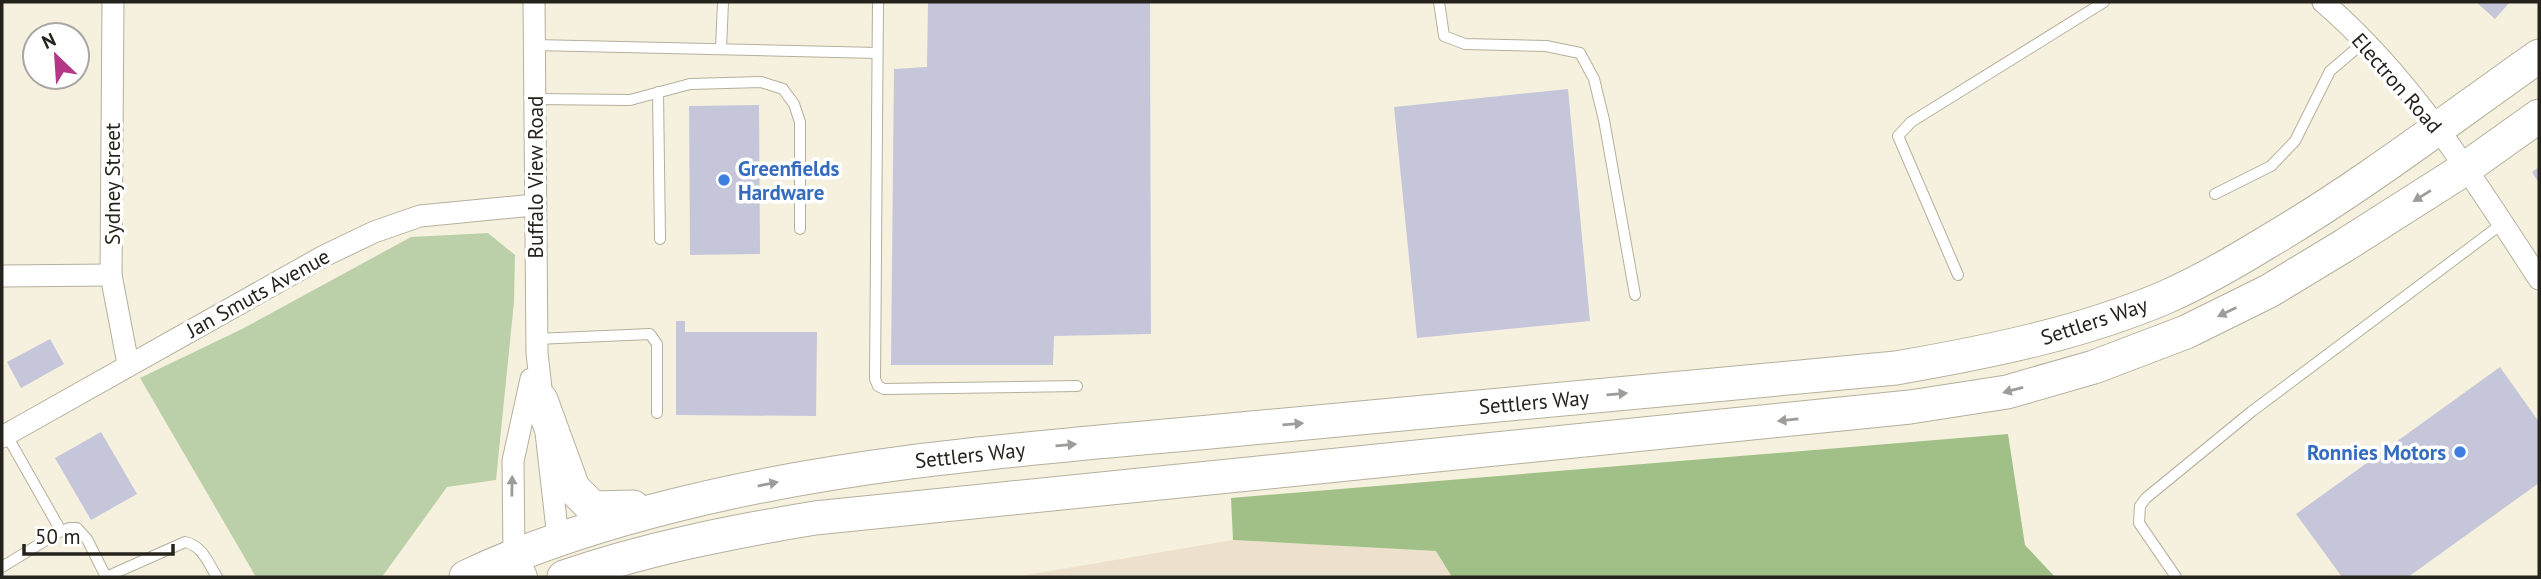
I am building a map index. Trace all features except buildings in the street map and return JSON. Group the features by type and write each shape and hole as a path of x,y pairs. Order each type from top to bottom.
{"main road":[{"name":"Settlers Way","path":"466,577 519,566 558,538 733,491 805,476 961,455 1896,368 1996,351 2079,329 2167,296 2240,259 2320,211 2539,56"},
{"name":"Settlers Way","path":"569,576 629,556 741,530 815,518 1910,407 2007,392 2094,367 2186,332 2269,291 2466,168 2539,116"},
{"path":"541,400 573,488 593,508 621,509 733,491"}],"street":[{"name":"Sydney Street","path":"113,2 111,275 128,364"},
{"name":"Buffalo View Road","path":"534,2 537,346 558,538"},
{"name":"Electron Road","path":"2323,2 2399,79 2438,127 2539,279"},
{"name":"Jan Smuts Avenue","path":"4,435 324,256 374,232 420,216 534,205"},
{"path":"2,276 111,275"},
{"name":"Buffalo View Road","path":"519,566 513,461 537,346"},
{"path":"558,538 569,576"}],"lane":[{"path":"721,49 723,2"},
{"path":"878,2 875,379 878,386 884,389 1077,386"},
{"path":"1439,2 1444,36 1465,44 1546,46 1580,53 1594,79 1604,120 1635,295"},
{"path":"1958,275 1898,136 1911,122 2104,2"},
{"path":"2215,194 2271,166 2295,141 2330,71 2364,42"},
{"path":"535,45 877,53"},
{"path":"535,99 630,100 690,84 761,82 783,89 794,104 800,122 800,229"},
{"path":"659,92 660,239"},
{"path":"2176,577 2138,523 2140,506 2146,498 2251,412 2502,223"},
{"path":"537,346 650,334 657,344 657,413"},
{"path":"4,435 61,531"},
{"path":"2,566 70,527 82,532 106,577 185,542 195,544 202,551 217,577"}],"shaded area":[{"path":"1233,540 1437,551 1452,577 1015,577"}],"green space":[{"path":"488,233 515,255 514,302 496,480 447,487 382,577 256,577 140,378 242,329 411,237"},
{"path":"2008,434 2025,545 2055,577 1452,577 1436,551 1233,540 1231,498"}],"place":[{"name":"Greenfields Hardware","path":"724,180"},
{"name":"Ronnies Motors","path":"2460,452"}]}
